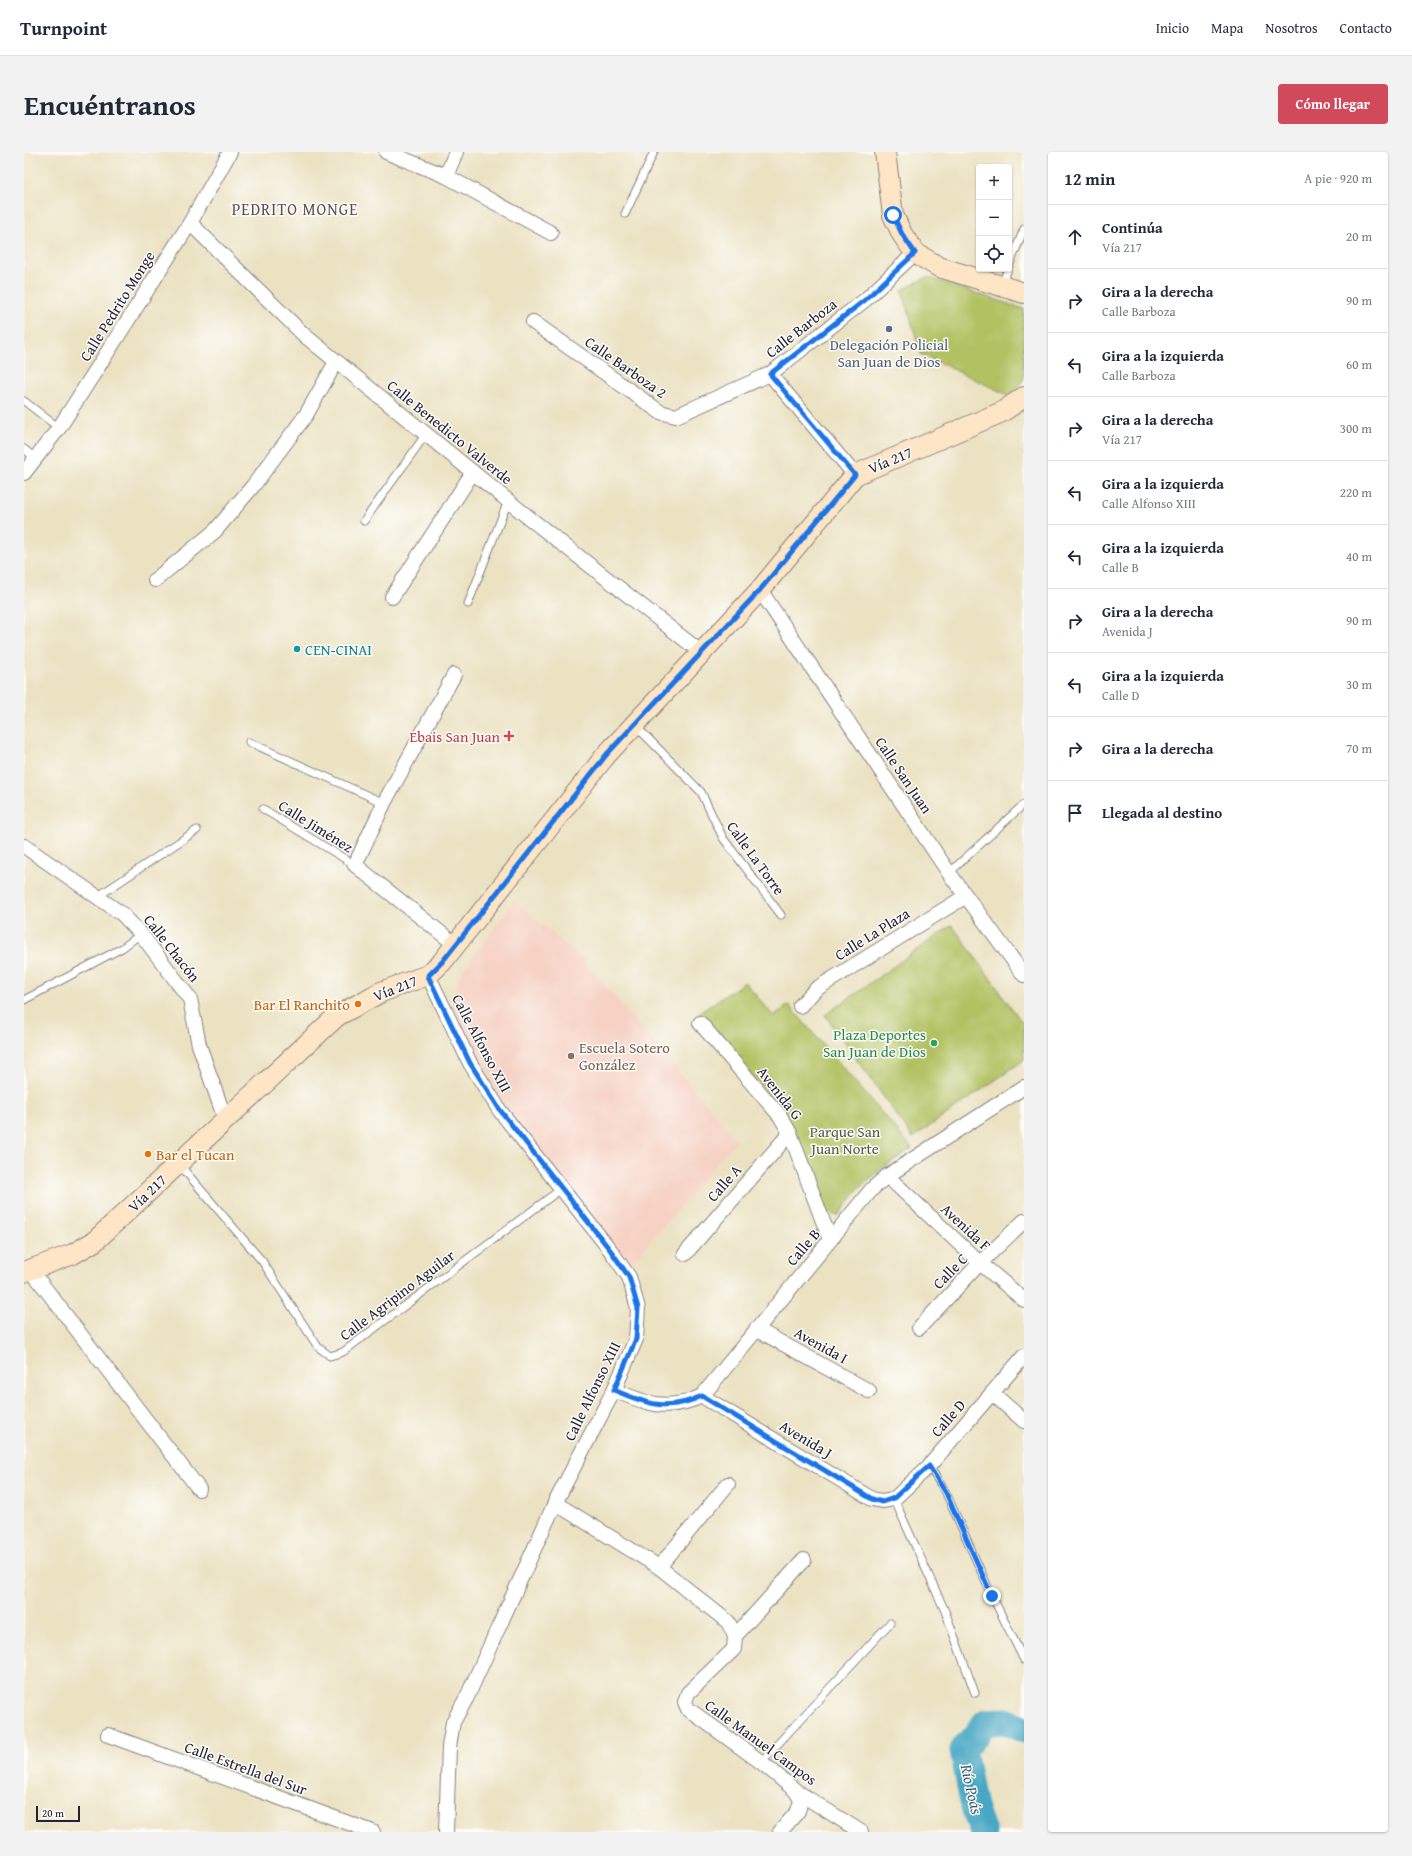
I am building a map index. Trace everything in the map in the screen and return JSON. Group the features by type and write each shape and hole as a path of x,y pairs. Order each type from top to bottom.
{"main road":[{"path":"885,152 893,215 902,234 915,253 939,267 1004,277 1024,293"},
{"name":"Vía 217","path":"27,1271 73,1254 95,1241 337,1016 381,992 428,976 442,962 607,754 760,590 855,475 1002,412 1024,397"}],"street":[{"name":"Calle Pedrito Monge","path":"24,473 59,428 190,223 230,152"},
{"path":"386,152 446,176 550,233"},
{"path":"446,176 456,152"},
{"name":"Calle Benedicto Valverde","path":"190,223 304,335 336,362 508,501 702,653"},
{"name":"Calle Barboza","path":"855,475 770,374 865,300 915,253"},
{"name":"Calle Barboza 2","path":"534,322 660,412 676,416 770,374"},
{"path":"155,580 215,531 253,486 306,415 336,362"},
{"path":"392,597 473,472"},
{"name":"Calle San Juan","path":"760,590 949,873 1024,975"},
{"path":"454,675 384,803 354,865 456,944"},
{"name":"Calle Chacón","path":"24,846 122,914 141,934 190,999 199,1046 225,1119"},
{"name":"Calle La Plaza","path":"800,1006 816,989 966,896"},
{"name":"Calle Alfonso XIII","path":"428,976 470,1063 500,1110 560,1189 611,1251 629,1277 638,1308 636,1339 614,1390 555,1503 492,1642 453,1722 450,1747 446,1832"},
{"name":"Avenida G","path":"700,1023 780,1116 790,1133 830,1240"},
{"name":"Calle B","path":"702,1396 872,1189 887,1176 1024,1087"},
{"name":"Calle A","path":"685,1254 790,1133"},
{"name":"Avenida F","path":"887,1176 980,1263 1024,1300"},
{"name":"Calle C","path":"919,1328 980,1263 1024,1221"},
{"path":"27,1271 199,1489"},
{"name":"Avenida I","path":"756,1329 869,1391"},
{"name":"Calle D","path":"894,1498 929,1466 1024,1356"},
{"path":"614,1390 645,1403 662,1405 690,1402 702,1396"},
{"path":"992,1393 1024,1421"},
{"name":"Avenida J","path":"702,1396 872,1499 882,1502 894,1498"},
{"path":"659,1567 728,1484"},
{"path":"555,1503 659,1567 728,1622 735,1636 804,1560"},
{"name":"Calle Manuel Campos","path":"735,1636 734,1649 688,1693 685,1702 688,1710 761,1762 796,1791 861,1832"},
{"name":"Calle Estrella del Sur","path":"108,1735 373,1832"},
{"path":"780,1832 798,1811 801,1800 796,1791"}],"lane":[{"path":"625,214 654,152"},
{"path":"1012,259 1024,229"},
{"path":"24,401 59,428"},
{"path":"364,521 426,434"},
{"path":"24,449 35,458"},
{"path":"468,604 508,501"},
{"name":"Calle La Torre","path":"634,724 700,792 723,838 781,915"},
{"path":"249,742 384,803"},
{"path":"949,873 1024,804"},
{"name":"Calle Jiménez","path":"263,809 354,865"},
{"path":"97,897 197,830"},
{"path":"24,1000 122,948 141,934"},
{"name":"Calle Agripino Aguilar","path":"178,1163 262,1261 318,1346 330,1356 343,1352 560,1189"},
{"path":"929,1466 946,1493 992,1596 1024,1660"},
{"path":"894,1498 945,1611 975,1693"},
{"path":"761,1762 890,1623"}],"shaded area":[{"name":"Escuela Sotero González","path":"514,900 582,959 737,1140 631,1264 501,1099 455,1013 455,990 460,975"}],"green space":[{"path":"927,277 1024,309 1024,379 1010,396 921,354 902,290"},
{"name":"Plaza Deportes San Juan de Dios","path":"952,925 1024,1025 1024,1060 913,1138 825,1015"},
{"name":"Parque San Juan Norte","path":"745,982 773,1016 789,1005 912,1148 881,1169 858,1189 838,1216 825,1210 773,1100 699,1013"}],"waterway":[{"name":"Río Poás","path":"983,1832 974,1807 963,1750 986,1722 1006,1721 1024,1730"}],"place":[{"name":"Delegación Policial San Juan de Dios","path":"889,329"},
{"name":"CEN-CINAI","path":"297,649"},
{"name":"Ebais San Juan","path":"509,736"},
{"name":"Bar El Ranchito","path":"358,1004"},
{"name":"Plaza Deportes San Juan de Dios","path":"934,1043"},
{"name":"Escuela Sotero González","path":"571,1056"},
{"name":"Bar el Tucan","path":"148,1154"}],"district":[{"name":"PEDRITO MONGE","path":"295,209"}],"route":[{"path":"893,215 902,234 915,253 865,300 770,374 855,475 760,590 607,754 442,962 428,976 470,1063 500,1110 560,1189 611,1251 629,1277 638,1308 636,1339 614,1390 645,1403 662,1405 690,1402 702,1396 872,1499 882,1502 894,1498 929,1466 946,1493 992,1596"}]}
